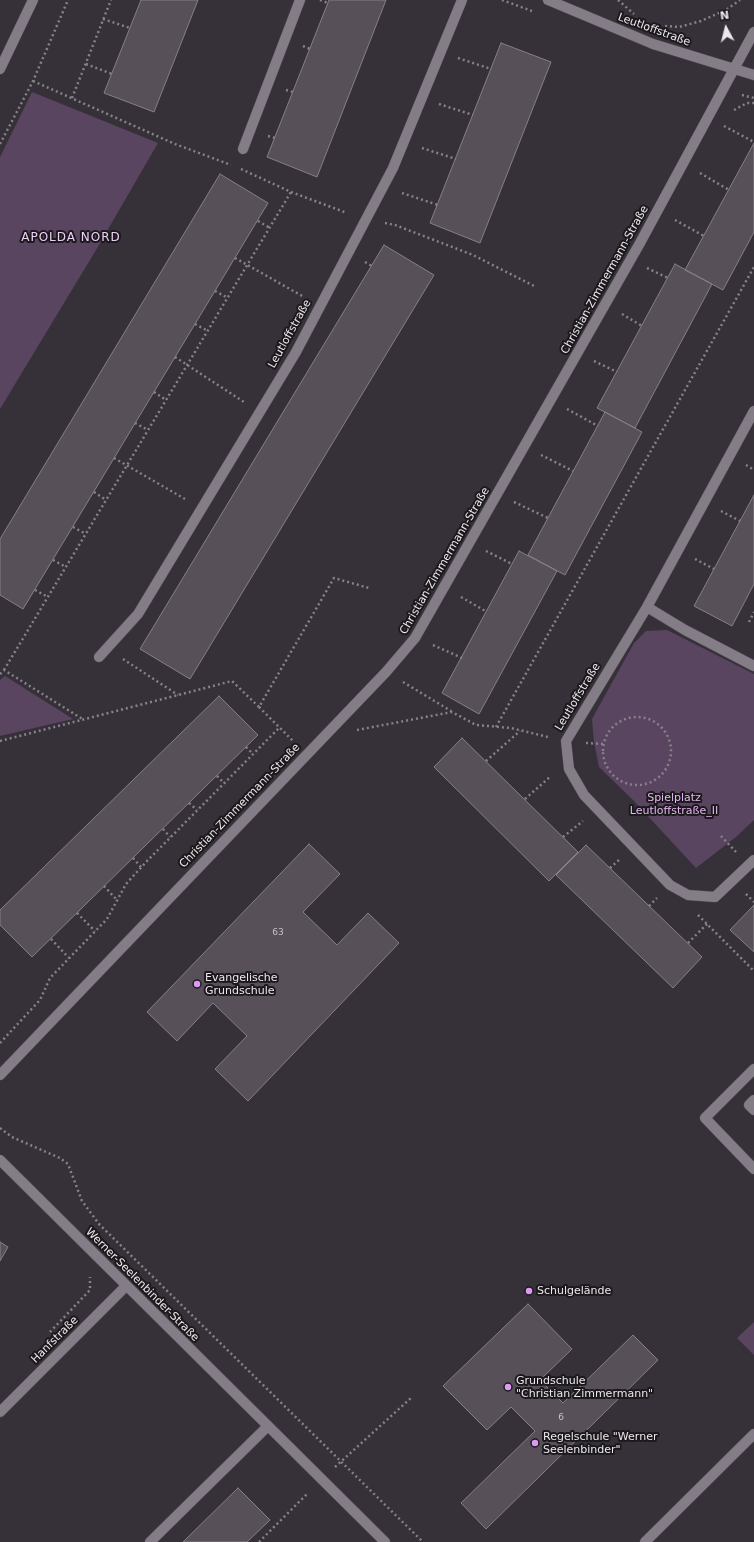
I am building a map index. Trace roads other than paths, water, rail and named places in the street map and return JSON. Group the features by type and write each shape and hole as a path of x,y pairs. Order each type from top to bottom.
{"street":[{"path":"0,69 33,0"},
{"path":"243,149 300,0"},
{"name":"Leutloffstraße","path":"99,657 138,614 296,352 393,168 462,0"},
{"name":"Leutloffstraße","path":"548,0 653,44 754,75"},
{"name":"Christian-Zimmermann-Straße","path":"0,1075 386,672 416,638 640,243 754,32"},
{"name":"Leutloffstraße","path":"754,411 647,607 566,741 569,769 584,795 670,885 688,895 715,898 754,860"},
{"path":"647,607 685,630 754,666"},
{"path":"754,1069 705,1118 754,1169"},
{"path":"754,1100 749,1105 754,1110"},
{"name":"Werner-Seelenbinder-Straße","path":"0,1160 384,1542"},
{"name":"Hanfstraße","path":"0,1412 126,1286"},
{"path":"150,1542 268,1426"},
{"path":"645,1542 754,1434"}],"place":[{"name":"Evangelische Grundschule","path":"197,984"},
{"name":"Schulgelände","path":"529,1291"},
{"name":"Grundschule \"Christian Zimmermann\"","path":"508,1387"},
{"name":"Regelschule \"Werner Seelenbinder\"","path":"535,1443"}],"district":[{"name":"APOLDA NORD","path":"71,238"}],"park label":[{"name":"Spielplatz Leutloffstraße_II","path":"674,804"}]}
